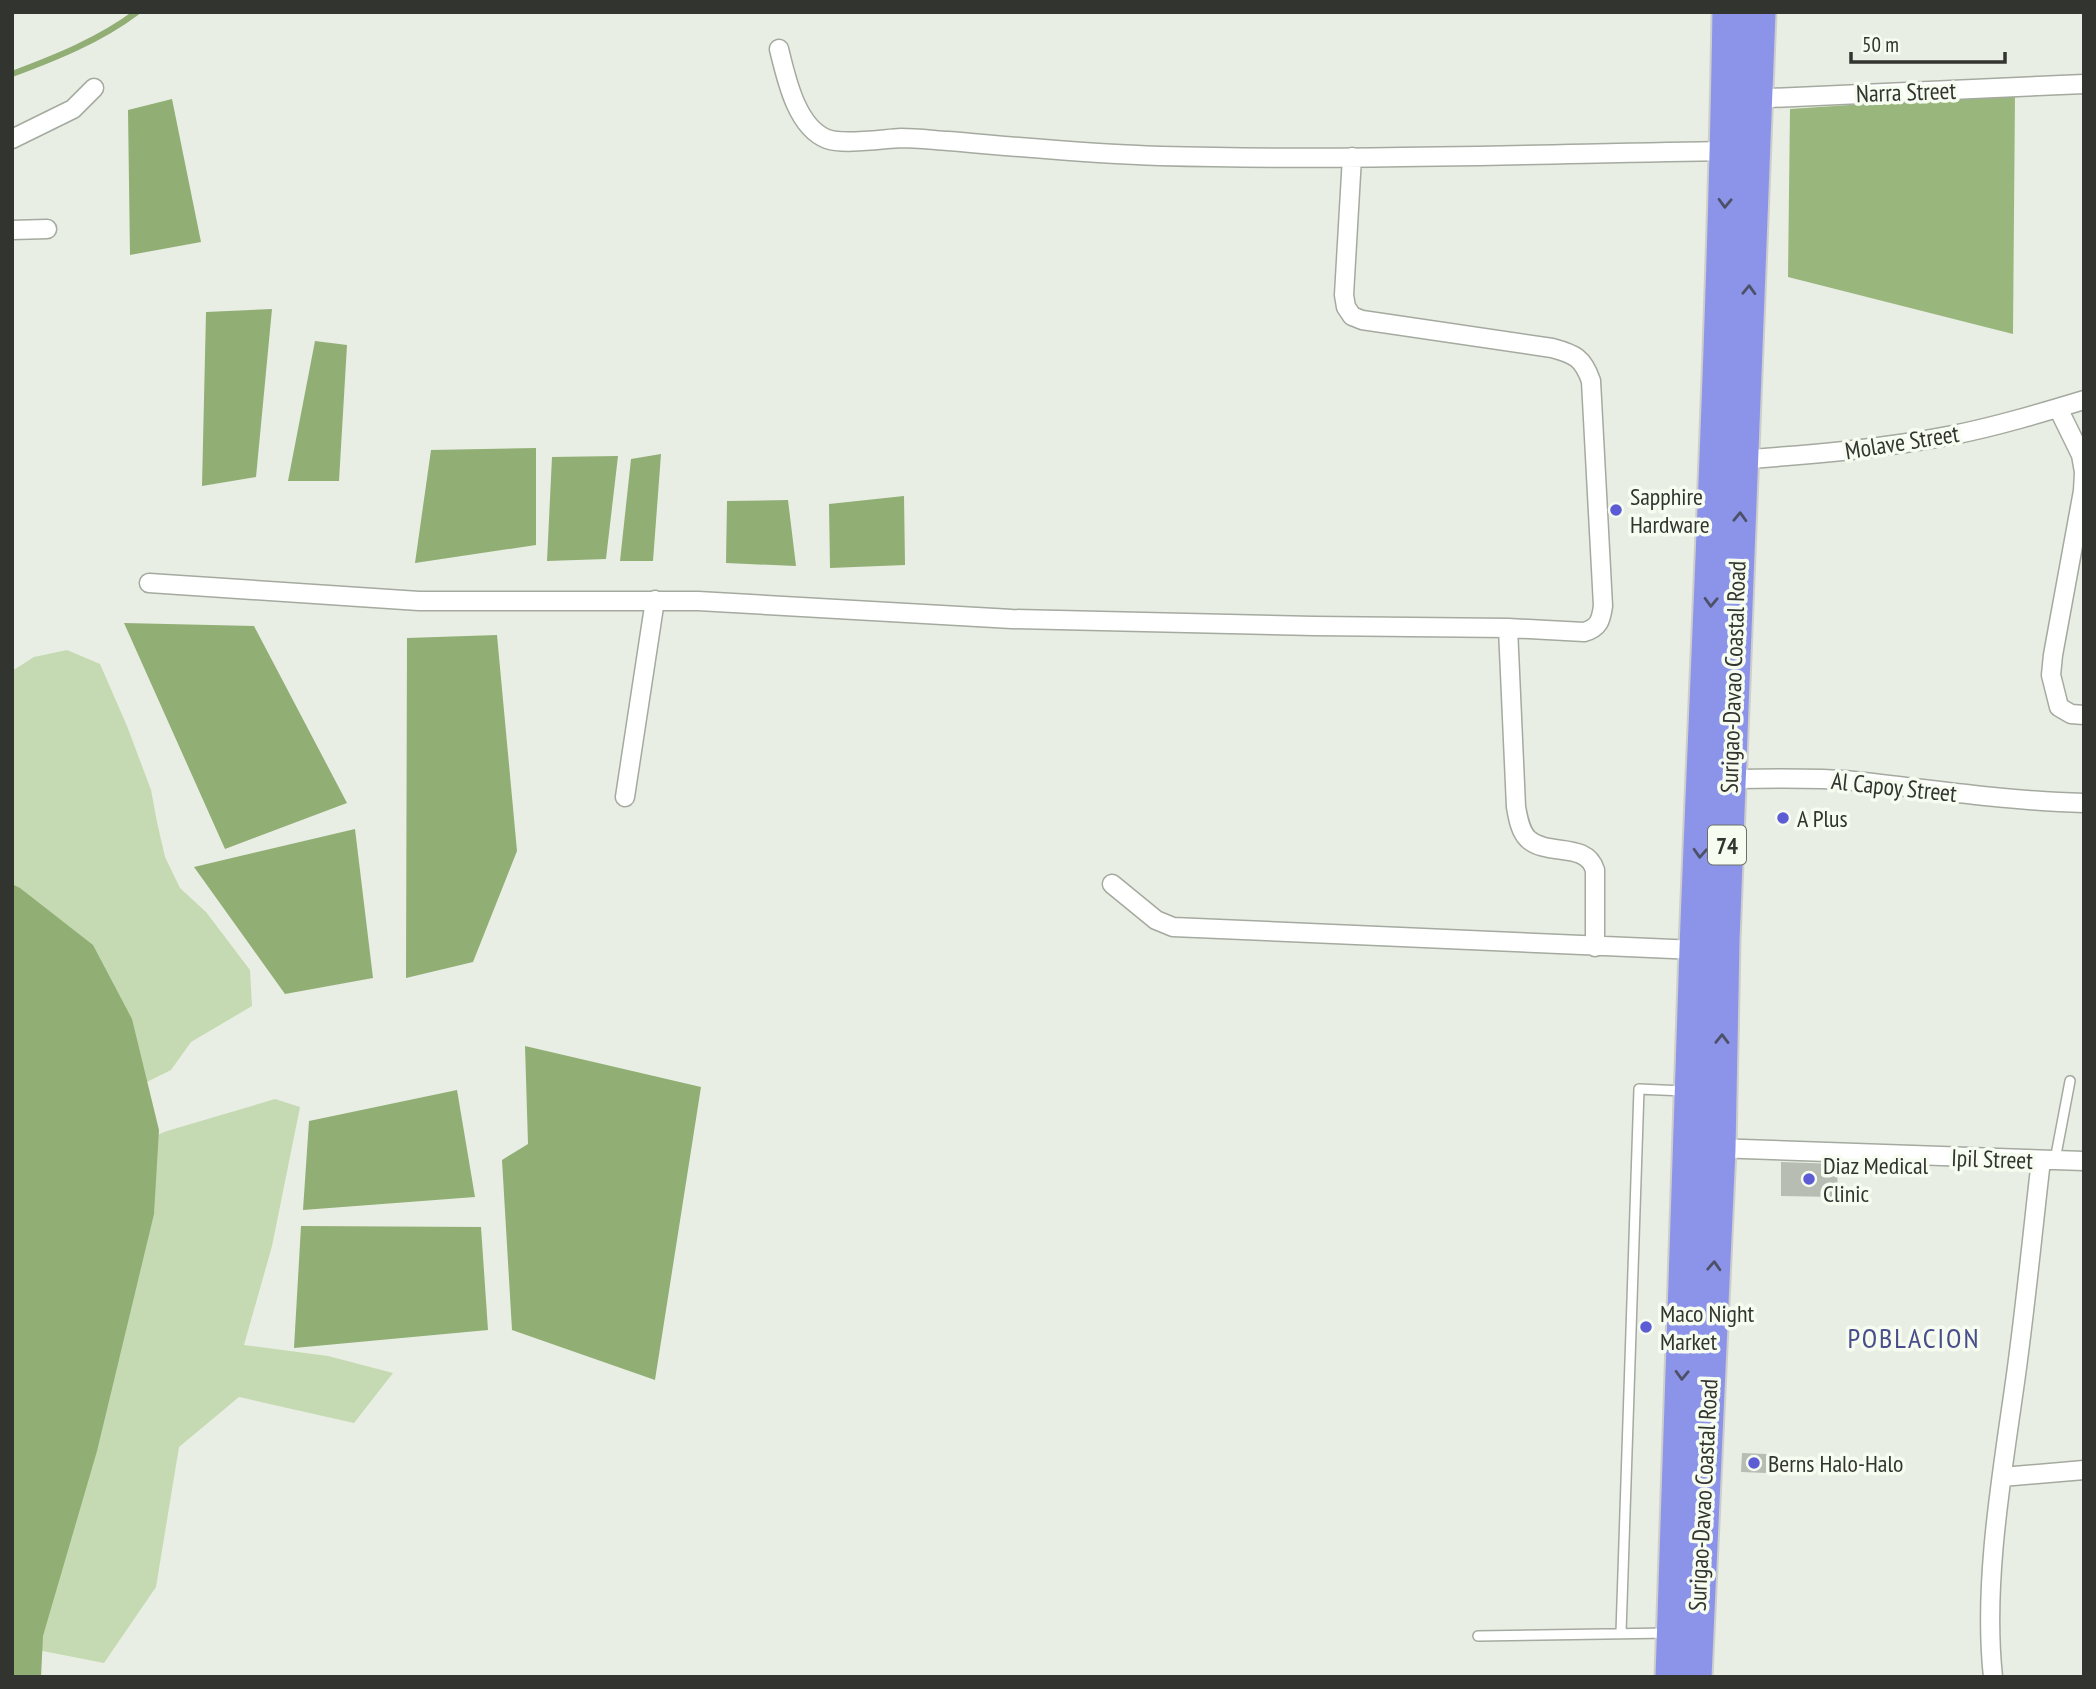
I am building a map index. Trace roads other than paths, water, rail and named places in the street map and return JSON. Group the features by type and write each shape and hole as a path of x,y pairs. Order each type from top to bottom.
{"highway":[{"name":"Surigao-Davao Coastal Road","path":"1695,1677 1705,1148 1691,1091 1696,950 1716,779 1742,99 1729,12"},
{"name":"Surigao-Davao Coastal Road","path":"1729,461 1727,151 1742,99 1759,12"},
{"name":"Surigao-Davao Coastal Road","path":"1672,1677 1705,1148 1723,940 1716,779"}],"street":[{"path":"779,49 789,86 803,117 812,131 828,140 905,138 1158,156 1352,157 1727,151"},
{"name":"Narra Street","path":"1742,99 2084,84"},
{"path":"12,139 73,109 94,88"},
{"path":"149,583 419,601 655,600 1012,619 1508,628 1584,632 1595,628 1603,606 1591,381 1586,368 1579,358 1567,352 1520,342 1362,320 1352,316 1346,307 1344,279 1352,157"},
{"path":"12,230 47,229"},
{"name":"Molave Street","path":"1729,461 1836,453 1953,435 2007,423 2084,400"},
{"path":"2058,408 2081,455 2084,472 2051,675 2059,707 2071,714 2084,715"},
{"path":"625,797 655,600"},
{"path":"1508,628 1516,807 1520,825 1528,839 1547,848 1586,855 1592,861 1595,870 1595,947"},
{"name":"Al Capoy Street","path":"1716,779 1804,778 1852,781 2038,802 2084,803"},
{"path":"1112,884 1156,920 1173,927 1696,950"},
{"name":"Ipil Street","path":"1705,1148 2084,1161"},
{"path":"1993,1677 1990,1653 1992,1582 2002,1477 2048,1160"},
{"path":"2002,1477 2084,1470"}],"lane":[{"path":"2048,1160 2070,1081"},
{"path":"1620,1633 1639,1089 1691,1091"},
{"path":"1478,1636 1673,1633"}],"waterway":[{"path":"12,74 93,40 137,12"}],"place":[{"name":"Sapphire Hardware","path":"1616,510"},
{"name":"A Plus","path":"1783,818"},
{"name":"Diaz Medical Clinic","path":"1809,1179"},
{"name":"Maco Night Market","path":"1646,1327"},
{"name":"Berns Halo-Halo","path":"1754,1463"}],"district":[{"name":"POBLACION","path":"1914,1337"}]}
